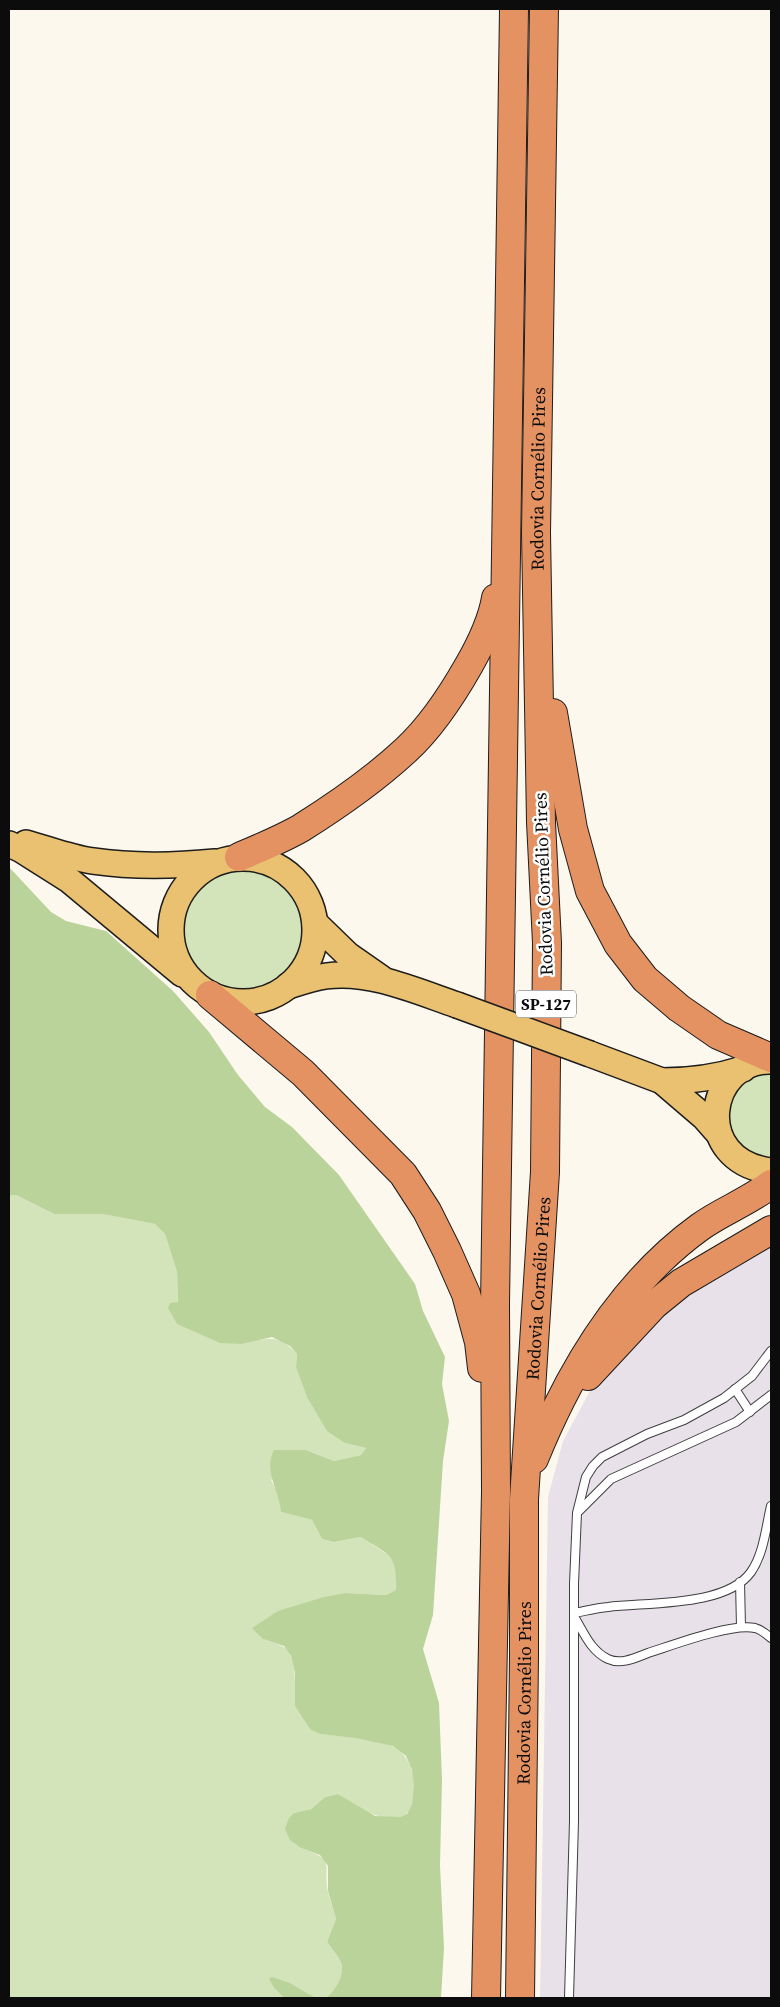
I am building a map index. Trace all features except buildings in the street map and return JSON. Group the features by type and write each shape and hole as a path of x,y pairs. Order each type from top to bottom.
{"highway":[{"name":"Rodovia Cornélio Pires","path":"486,1998 496,1491 495,1304 514,9"},
{"name":"Rodovia Cornélio Pires","path":"520,1998 524,1499 544,1172 546,943 541,822 536,533 544,9"},
{"path":"229,859 301,828 370,780 407,750 434,718 462,677 483,640 494,610 506,517"},
{"path":"538,612 573,829 590,891 618,944 645,979 679,1008 718,1035 771,1059"},
{"path":"201,989 303,1073 387,1157 402,1174 427,1211 447,1250 466,1294 479,1342 496,1491"},
{"path":"524,1499 532,1464 546,1428 575,1372 619,1303 661,1258 701,1227 771,1184"},
{"path":"546,1428 604,1359 654,1305 681,1283 763,1237"}],"main road":[{"path":"9,838 91,861 174,866 229,859 262,860 282,868 298,883 310,902 315,923 313,946 304,968 288,986"},
{"path":"9,844 68,880 201,989 230,1001 250,1002 270,996 288,986 333,976 347,975 385,981 457,1005 662,1081 704,1117 719,1134 727,1150 740,1162 756,1169 771,1171"},
{"path":"201,989 178,963 175,956 170,940 171,915 180,892 196,874 229,859"},
{"path":"315,923 348,955 385,981"},
{"path":"662,1081 692,1081 718,1077 771,1059"},
{"path":"719,1134 716,1115 719,1097 728,1081 743,1069"}],"lane":[{"path":"570,1998 574,1821 574,1615 577,1513 586,1477 602,1457 647,1434 684,1420 724,1398 752,1376 771,1352"},
{"path":"736,1389 750,1412"},
{"path":"577,1513 611,1479 736,1422 771,1395"},
{"path":"574,1615 607,1607 716,1594 740,1582 750,1572 759,1558 771,1506"},
{"path":"740,1582 741,1627"},
{"path":"574,1615 588,1640 597,1651 606,1658 621,1662 741,1627 762,1630 771,1638"}],"shaded area":[{"path":"771,1241 771,1998 540,1998 548,1497 563,1441 590,1391 617,1352 678,1296"}],"green space":[{"path":"9,867 51,912 66,921 106,931 173,991 209,1032 238,1075 265,1107 292,1127 339,1175 415,1284 423,1311 445,1357 442,1384 449,1421 443,1461 433,1615 423,1649 439,1703 442,1780 440,1865 444,1948 441,1998 326,1998 333,1991 342,1972 340,1960 327,1942 336,1919 328,1891 328,1866 320,1855 301,1848 290,1840 285,1829 289,1818 294,1813 311,1809 325,1797 338,1794 375,1816 400,1817 407,1814 412,1804 414,1786 412,1770 406,1756 393,1746 356,1738 320,1734 310,1729 295,1706 295,1673 291,1656 284,1646 263,1639 252,1628 278,1611 324,1597 346,1593 386,1595 396,1590 393,1562 385,1552 361,1537 334,1542 322,1539 312,1520 281,1512 271,1473 271,1458 274,1450 306,1450 334,1461 361,1455 366,1448 345,1443 327,1431 307,1397 296,1367 297,1354 290,1346 272,1337 242,1344 220,1343 177,1324 168,1308 170,1303 178,1302 177,1272 165,1234 155,1224 102,1214 54,1214 16,1195 9,1195"},
{"path":"242,868 266,873 286,886 299,906 304,930 299,954 286,974 266,987 242,992 218,987 198,974 185,954 180,930 185,906 198,886 218,873"},
{"path":"771,1072 771,1156 757,1154 745,1148 736,1139 730,1127 728,1114 729,1101 735,1089 745,1079"},
{"path":"9,1195 16,1195 54,1214 102,1214 155,1224 165,1234 177,1272 178,1302 242,1344 272,1339 278,1340 290,1347 297,1354 296,1367 345,1443 366,1448 361,1455 334,1461 306,1450 271,1480 280,1498 281,1512 312,1520 322,1539 334,1542 361,1537 390,1556 396,1566 397,1590 386,1595 346,1593 263,1639 282,1646 291,1656 295,1682 295,1706 320,1734 366,1739 392,1746 406,1758 415,1786 412,1805 407,1813 397,1818 387,1818 370,1813 338,1794 325,1797 311,1809 294,1813 301,1848 320,1856 326,1864 328,1892 336,1919 327,1942 341,1962 342,1972 336,1987 326,1998 316,1998 290,1983 275,1989 284,1998 9,1998"},
{"path":"272,1977 290,1983 316,1998 284,1998 269,1979"}]}
